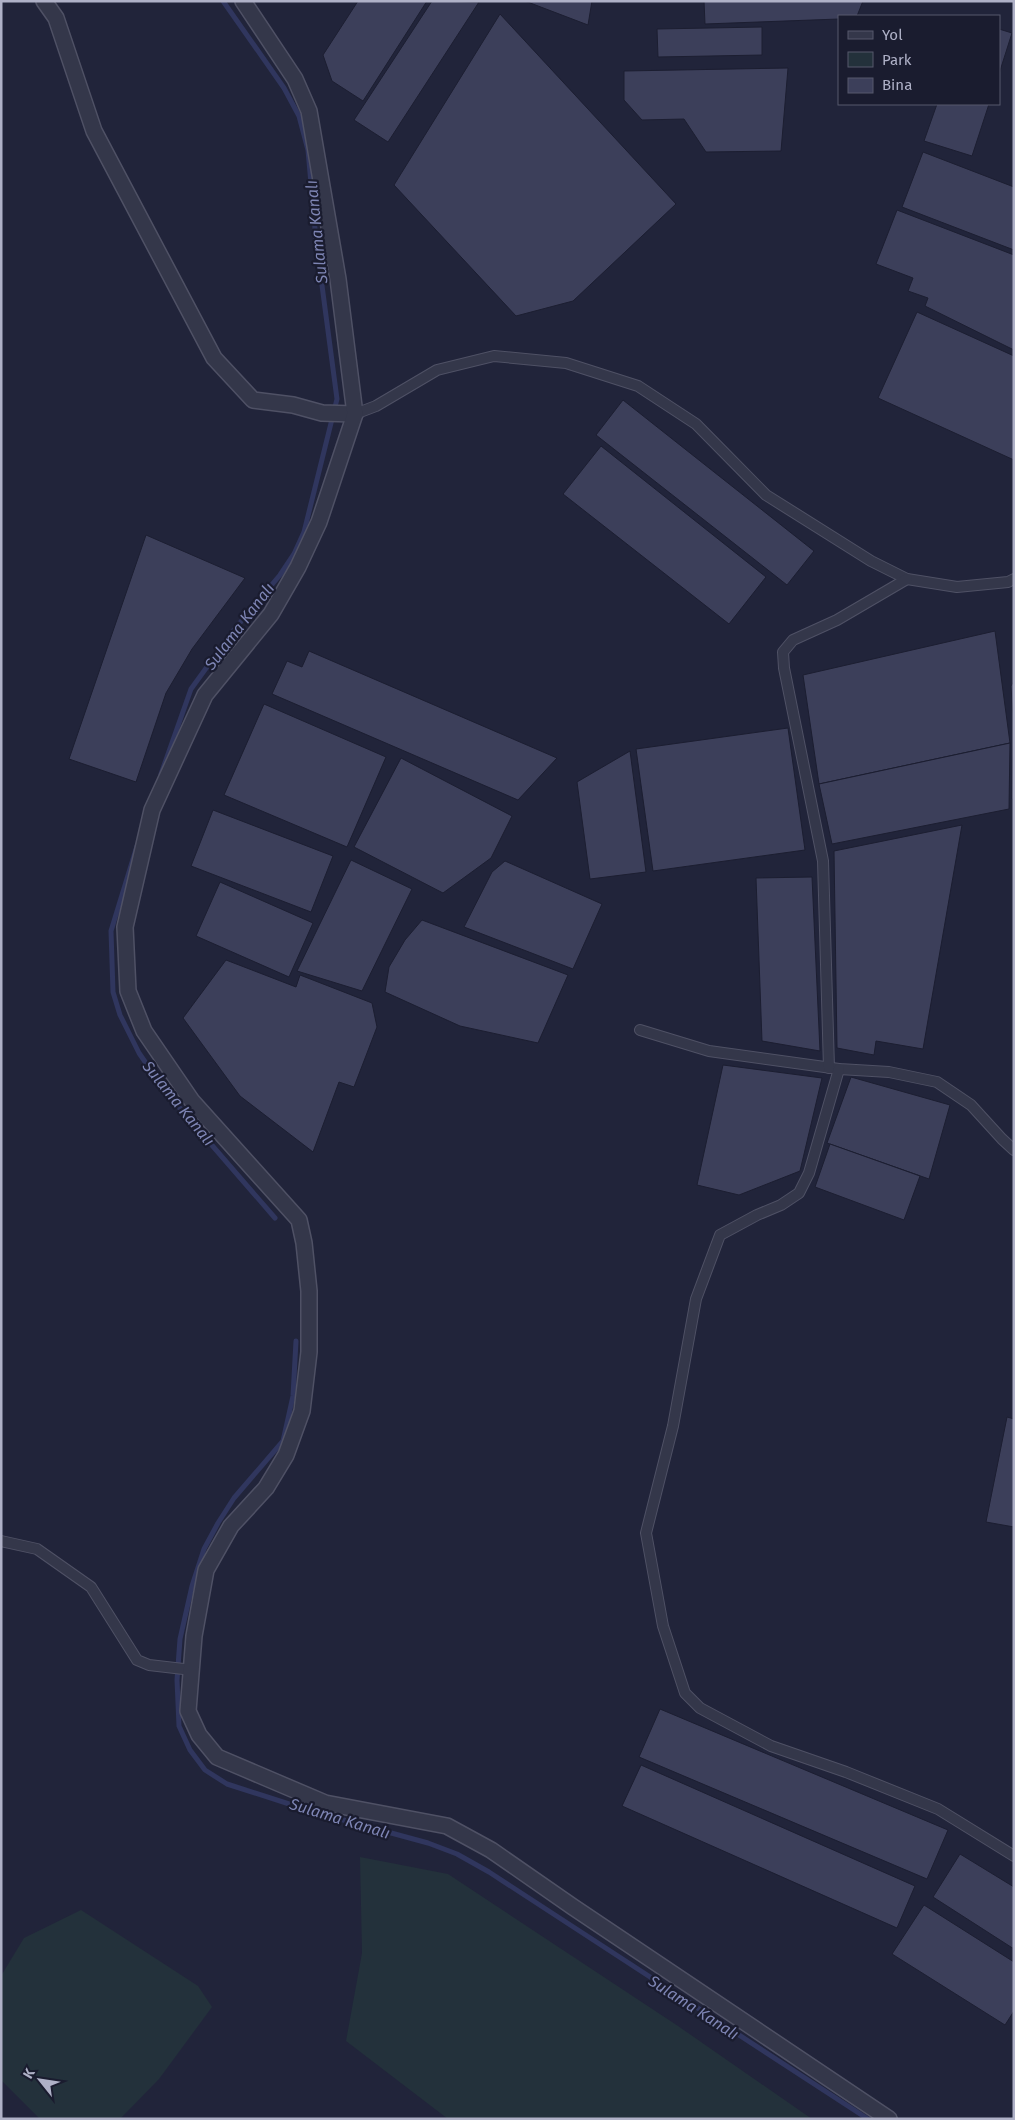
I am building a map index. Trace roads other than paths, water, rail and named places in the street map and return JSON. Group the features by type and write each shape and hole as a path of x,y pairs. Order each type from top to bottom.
{"street":[{"path":"44,1 56,18 94,131 214,358 253,400 293,406 322,413 355,414"},
{"path":"243,1 295,80 309,111 338,279 355,414 320,522 298,568 271,614 205,695 152,810 126,927 128,991 144,1031 192,1101 299,1220 304,1243 309,1291 309,1352 302,1411 286,1455 266,1488 231,1526 206,1570 194,1636 188,1711 199,1735 217,1757 325,1803 447,1826 491,1850 573,1908 693,1986 889,2119"}],"lane":[{"path":"355,414 376,406 437,370 494,356 566,363 638,386 696,424 766,495 872,561 907,579 957,586 1008,582 1014,579"},
{"path":"907,579 837,620 793,640 783,652 784,668 823,861 834,1068 809,1173 799,1193 781,1205 757,1214 720,1235 696,1299 673,1426 646,1533 663,1626 685,1693 700,1708 771,1746 846,1772 938,1809 1014,1856"},
{"path":"640,1030 709,1051 834,1068 889,1072 937,1082 971,1105 1014,1150"},
{"path":"1,1541 37,1549 91,1586 137,1660 149,1665 192,1670"}],"waterway":[{"name":"Sulama Kanalı","path":"161,774 191,689 233,631 280,575 294,554 304,532 337,399 316,240 308,150 299,116 284,88 223,1"},
{"name":"Sulama Kanalı","path":"137,846 111,931 113,992 120,1015 139,1053 165,1091 275,1218"},
{"name":"Sulama Kanalı","path":"296,1341 293,1396 283,1441 234,1498 218,1523 204,1549 192,1586 180,1639 177,1680 179,1726 190,1750 205,1770 227,1784 314,1812 428,1843 457,1854 489,1872 868,2119"}]}
